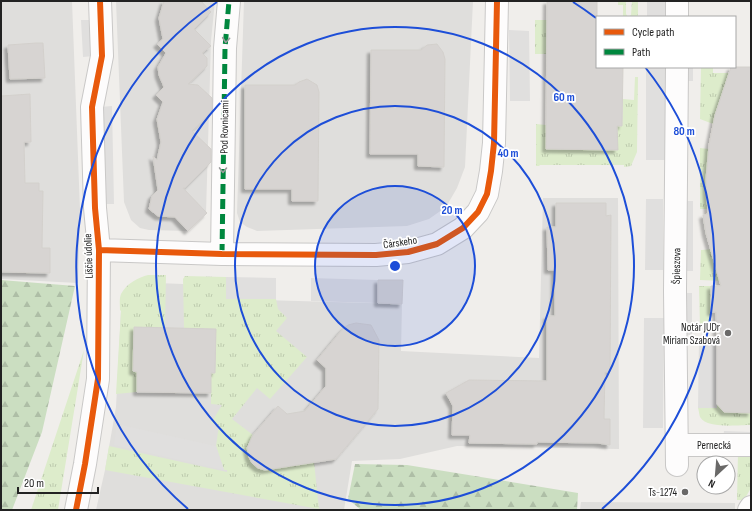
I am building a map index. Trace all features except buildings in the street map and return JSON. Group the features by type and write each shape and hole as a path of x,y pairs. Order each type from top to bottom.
{"street":[{"name":"Líščie údolie","path":"76,510 85,464 98,378 99,250 95,208 92,107 102,56 100,1"},
{"name":"Pod Rovnicami","path":"222,254 225,48 229,1"},
{"name":"Čárskeho","path":"99,250 222,254 376,255 408,252 437,244 463,228 478,212 487,194 491,171 494,143 496,1"},
{"path":"678,1 678,16"},
{"name":"Špieszova","path":"677,68 675,290 677,455"},
{"name":"Pernecká","path":"677,455 751,445"},
{"path":"749,510 751,506"}],"shaded area":[{"path":"1,1 72,1 80,210 78,283 1,279"},
{"path":"116,1 215,1 211,41 206,213 188,231 149,230 140,228 131,220 124,202"},
{"path":"244,1 473,1 465,167 457,188 446,207 429,219 407,226 257,231 240,222 237,213"},
{"path":"647,1 666,1 666,16 647,16"},
{"path":"81,20 92,20 94,56 83,57"},
{"path":"509,30 529,31 530,101 510,101"},
{"path":"646,68 666,68 665,160 646,160"},
{"path":"686,68 693,68 693,81 686,81"},
{"path":"112,106 114,204 102,204 100,107"},
{"path":"543,198 618,198 619,449 457,446 400,459 352,461 344,510 96,510 105,470 116,407 121,311 157,283 183,284 226,299 402,304 401,351 539,358"},
{"path":"646,199 663,199 663,270 645,270"},
{"path":"684,201 693,201 693,271 685,271"},
{"path":"226,277 276,278 276,299 226,299"},
{"path":"311,278 378,280 378,303 311,301"},
{"path":"683,293 692,293 692,335 682,335"},
{"path":"644,318 664,318 663,428 643,428"},
{"path":"699,337 717,338 717,408 698,408"},
{"path":"117,424 216,446 224,470 114,445"},
{"path":"724,431 751,432 751,440 723,439"},
{"path":"581,502 735,503 735,510 580,510"}],"green space":[{"path":"618,1 626,1 627,16 623,16 623,5 618,5"},
{"path":"632,1 638,1 638,16 630,16 631,15"},
{"path":"535,20 547,20 547,54 535,54"},
{"path":"701,68 713,68 713,73 737,73 721,127 700,119"},
{"path":"635,77 638,77 637,152 631,166 536,166 536,124 546,125 546,149 617,150 617,126 622,126 623,99 634,100"},
{"path":"700,148 717,150 717,209 700,209"},
{"path":"715,249 722,281 700,280 701,250"},
{"path":"148,275 166,275 165,328 134,327 133,371 137,372 137,392 116,394 121,311 120,296 129,284"},
{"path":"185,276 226,277 226,299 276,299 278,309 287,318 276,331 307,357 270,399 257,388 232,419 253,435 250,441 248,456 250,460 258,467 265,470 314,462 319,509 105,470 109,446 227,472 227,470 224,470 216,446 219,425 211,423 222,405 211,404 211,373 215,372 216,329 184,328 183,279"},
{"path":"1,280 75,286 42,432 12,510 1,510"},
{"path":"699,286 711,286 711,327 700,327"},
{"path":"84,350 58,510 31,510"},
{"path":"717,404 724,412 751,413 751,425 716,425 704,421 700,417 698,408 716,408"},
{"path":"738,453 751,453 751,488 744,500 737,500"},
{"path":"355,464 407,465 578,493 577,510 361,510 348,499"}],"marked path":[{"path":"222,254 225,48 229,1"}],"cycle path":[{"path":"76,510 85,464 98,379 99,250 95,208 92,107 102,56 100,1"},
{"path":"99,250 222,254 376,255 408,252 437,244 463,228 478,212 487,194 491,171 494,143 497,1"}],"place":[{"name":"Notár JUDr Miriam Szabová","path":"728,333"},
{"name":"Ts-1274","path":"685,492"}]}
